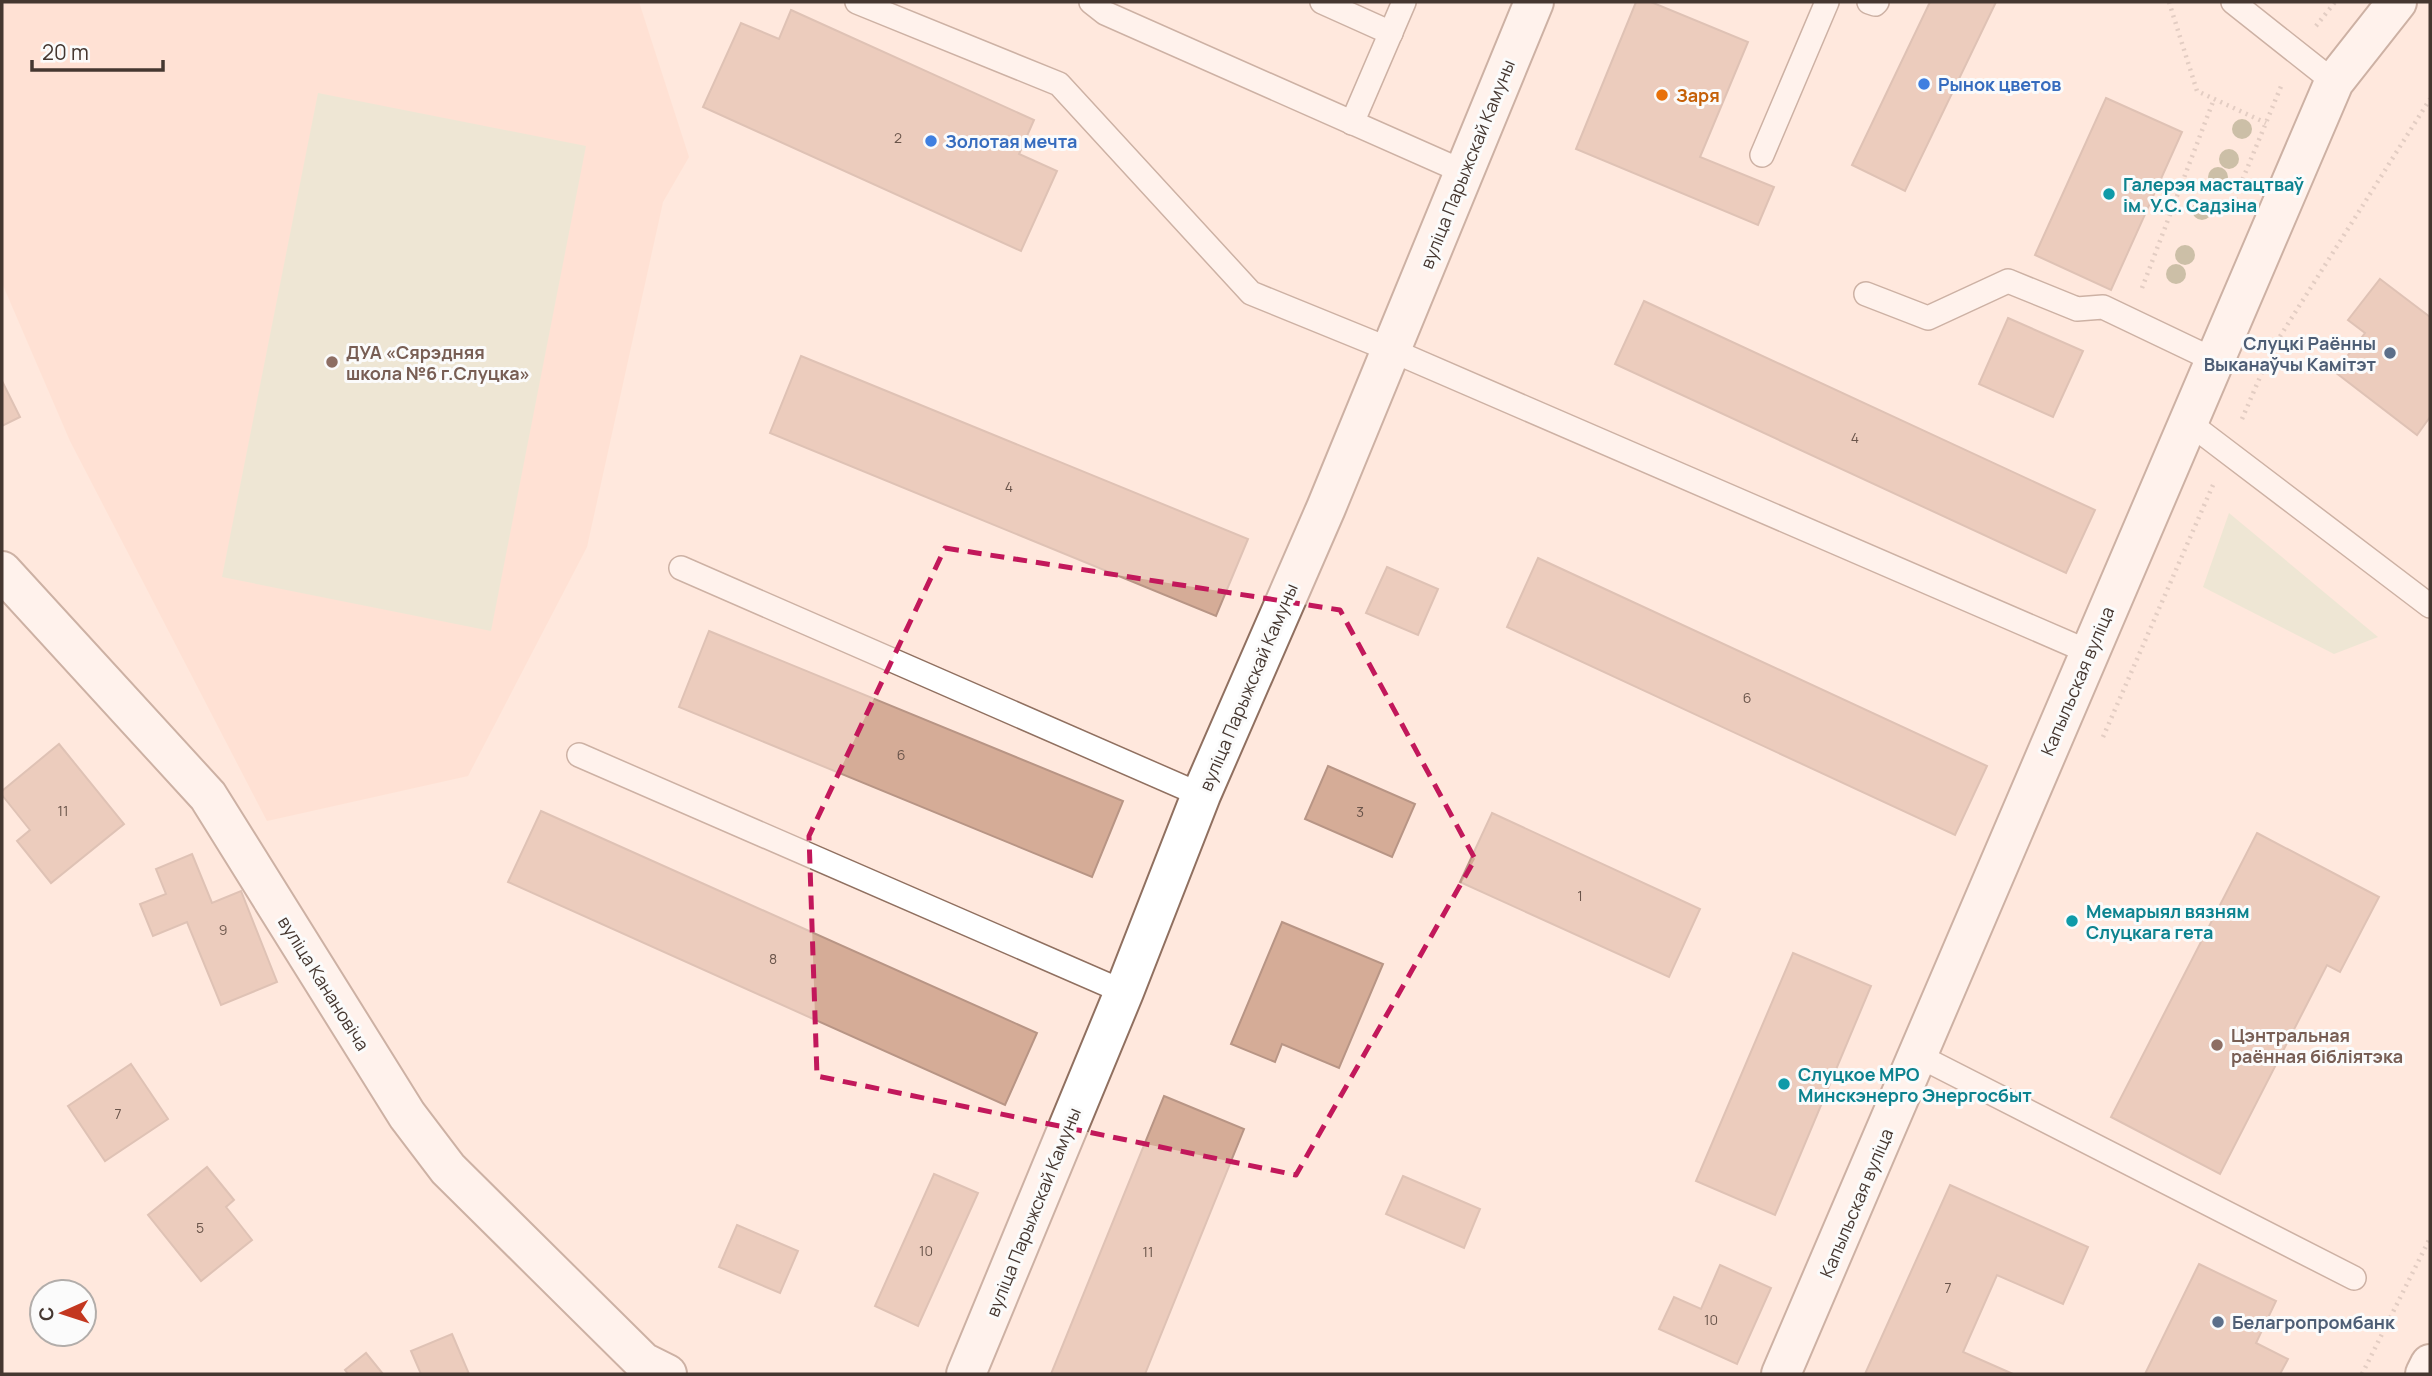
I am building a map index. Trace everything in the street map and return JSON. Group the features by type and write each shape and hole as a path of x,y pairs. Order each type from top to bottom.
{"street":[{"name":"вуліца Парыжскай Камуны","path":"966,1374 1124,992 1201,795 1326,508 1534,2"},
{"name":"Капыльская вуліца","path":"1782,1374 2334,82 2397,2"},
{"name":"вуліца Канановіча","path":"2,571 208,796 407,1115 448,1169 643,1370"},
{"path":"2425,1374 2430,1364"}],"lane":[{"path":"857,2 1059,84 1251,292 2089,652"},
{"path":"1091,2 1105,13 1464,172"},
{"path":"1322,2 1391,33"},
{"path":"1353,123 1404,2"},
{"path":"1762,155 1827,2"},
{"path":"1869,2 1877,2"},
{"path":"2233,2 2334,82"},
{"path":"1866,294 1928,318 2008,281 2077,309 2103,307 2214,360"},
{"path":"2188,422 2430,606"},
{"path":"681,568 1201,795"},
{"path":"579,755 1124,992"},
{"path":"1919,1056 2354,1278"}],"path":[{"path":"2169,2 2197,91 2266,123"},
{"path":"2130,321 2214,99"},
{"path":"2100,744 2272,349 2430,99"},
{"path":"2362,1374 2430,1238"}],"highlighted area":[{"path":"945,548 1340,610 1475,859 1296,1175 817,1076 809,836"}],"shaded area":[{"name":"ДУА «Сярэдняя школа №6 г.Слуцка»","path":"2,2 639,2 689,157 663,202 587,547 468,776 267,821 70,441 2,283"}],"green space":[{"path":"318,93 586,146 491,631 222,577"},
{"path":"2229,513 2378,637 2334,654 2203,587"}],"building":[{"name":"Заря","path":"1636,2 1651,2 1748,42 1700,157 1774,187 1758,225 1576,149"},
{"name":"Рынок цветов","path":"1930,2 1996,2 1905,191 1852,165"},
{"path":"791,10 1034,120 1019,154 1057,171 1021,251 703,107 741,23 779,39"},
{"name":"Галерэя мастацтваў ім. У.С. Садзіна","path":"2106,98 2182,132 2111,290 2035,255"},
{"name":"Слуцкі Раённы Выканаўчы Камітэт","path":"2380,279 2430,317 2430,417 2417,435 2335,372 2365,333 2348,320"},
{"path":"1644,301 2095,510 2066,573 1615,364"},
{"path":"2008,318 2083,351 2053,417 1979,384"},
{"path":"801,356 1248,539 1216,616 770,433"},
{"path":"2,381 20,417 2,426"},
{"path":"1538,558 1987,766 1955,835 1507,627"},
{"path":"1387,567 1438,589 1418,635 1366,613"},
{"path":"709,631 1123,801 1092,877 679,707"},
{"path":"59,744 124,824 51,883 17,841 30,830 2,795 2,791"},
{"path":"1328,766 1415,804 1392,857 1305,819"},
{"path":"541,811 1037,1033 1005,1105 508,882"},
{"path":"1492,813 1700,909 1669,977 1460,882"},
{"name":"Цэнтральная раённая бібліятэка","path":"2257,833 2379,897 2340,972 2327,965 2220,1174 2111,1117"},
{"path":"192,854 212,903 241,891 277,982 221,1005 187,922 153,936 140,904 166,894 156,869"},
{"path":"1282,922 1383,964 1339,1068 1282,1044 1275,1062 1231,1044"},
{"name":"Слуцкое МРО Минскэнерго Энергосбыт","path":"1793,953 1871,986 1775,1215 1696,1181"},
{"path":"131,1064 168,1119 105,1161 68,1106"},
{"path":"1164,1096 1244,1129 1145,1374 1051,1374"},
{"path":"207,1167 234,1200 226,1207 252,1240 201,1281 148,1215"},
{"path":"934,1174 978,1193 918,1326 875,1306"},
{"path":"1403,1176 1480,1209 1464,1248 1386,1214"},
{"path":"1950,1185 2088,1247 2063,1304 1997,1275 1963,1352 2013,1374 1865,1374"},
{"path":"737,1225 798,1251 780,1293 719,1267"},
{"name":"Белагропромбанк","path":"2199,1264 2276,1301 2256,1343 2288,1359 2280,1374 2145,1374"},
{"path":"1720,1265 1771,1288 1737,1364 1659,1329 1674,1297 1701,1309"},
{"path":"452,1334 469,1374 421,1374 411,1351"},
{"path":"366,1353 383,1374 348,1374 345,1370"}],"place":[{"name":"Рынок цветов","path":"1924,84"},
{"name":"Заря","path":"1662,95"},
{"name":"Золотая мечта","path":"931,141"},
{"name":"Галерэя мастацтваў ім. У.С. Садзіна","path":"2109,194"},
{"name":"Слуцкі Раённы Выканаўчы Камітэт","path":"2390,353"},
{"name":"ДУА «Сярэдняя школа №6 г.Слуцка»","path":"332,362"},
{"name":"Мемарыял вязням Слуцкага гета","path":"2072,921"},
{"name":"Цэнтральная раённая бібліятэка","path":"2217,1045"},
{"name":"Слуцкое МРО Минскэнерго Энергосбыт","path":"1784,1084"},
{"name":"Белагропромбанк","path":"2218,1322"}]}
